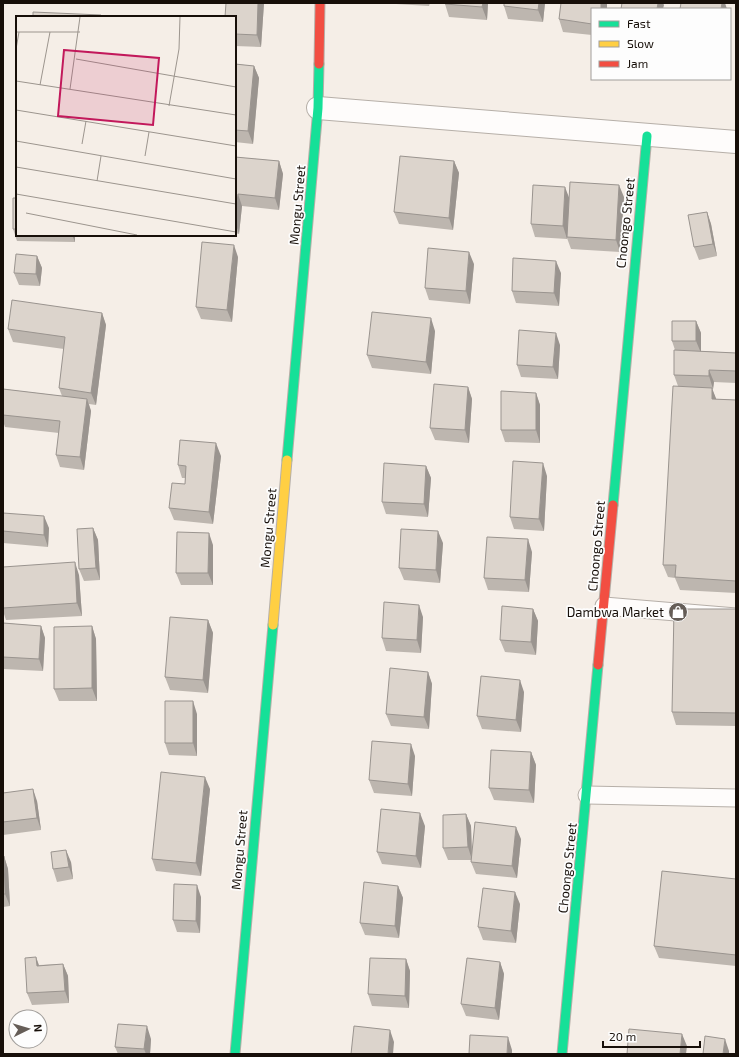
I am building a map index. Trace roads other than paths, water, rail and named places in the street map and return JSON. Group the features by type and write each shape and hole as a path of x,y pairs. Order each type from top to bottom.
{"street":[{"name":"Mongu Street","path":"234,1054 318,108 320,3"},
{"path":"318,108 647,136 736,142"},
{"name":"Choongo Street","path":"562,1054 647,136"}],"lane":[{"path":"604,606 736,617"},
{"path":"587,795 736,798"}],"place":[{"name":"Dambwa Market","path":"678,612"}]}
